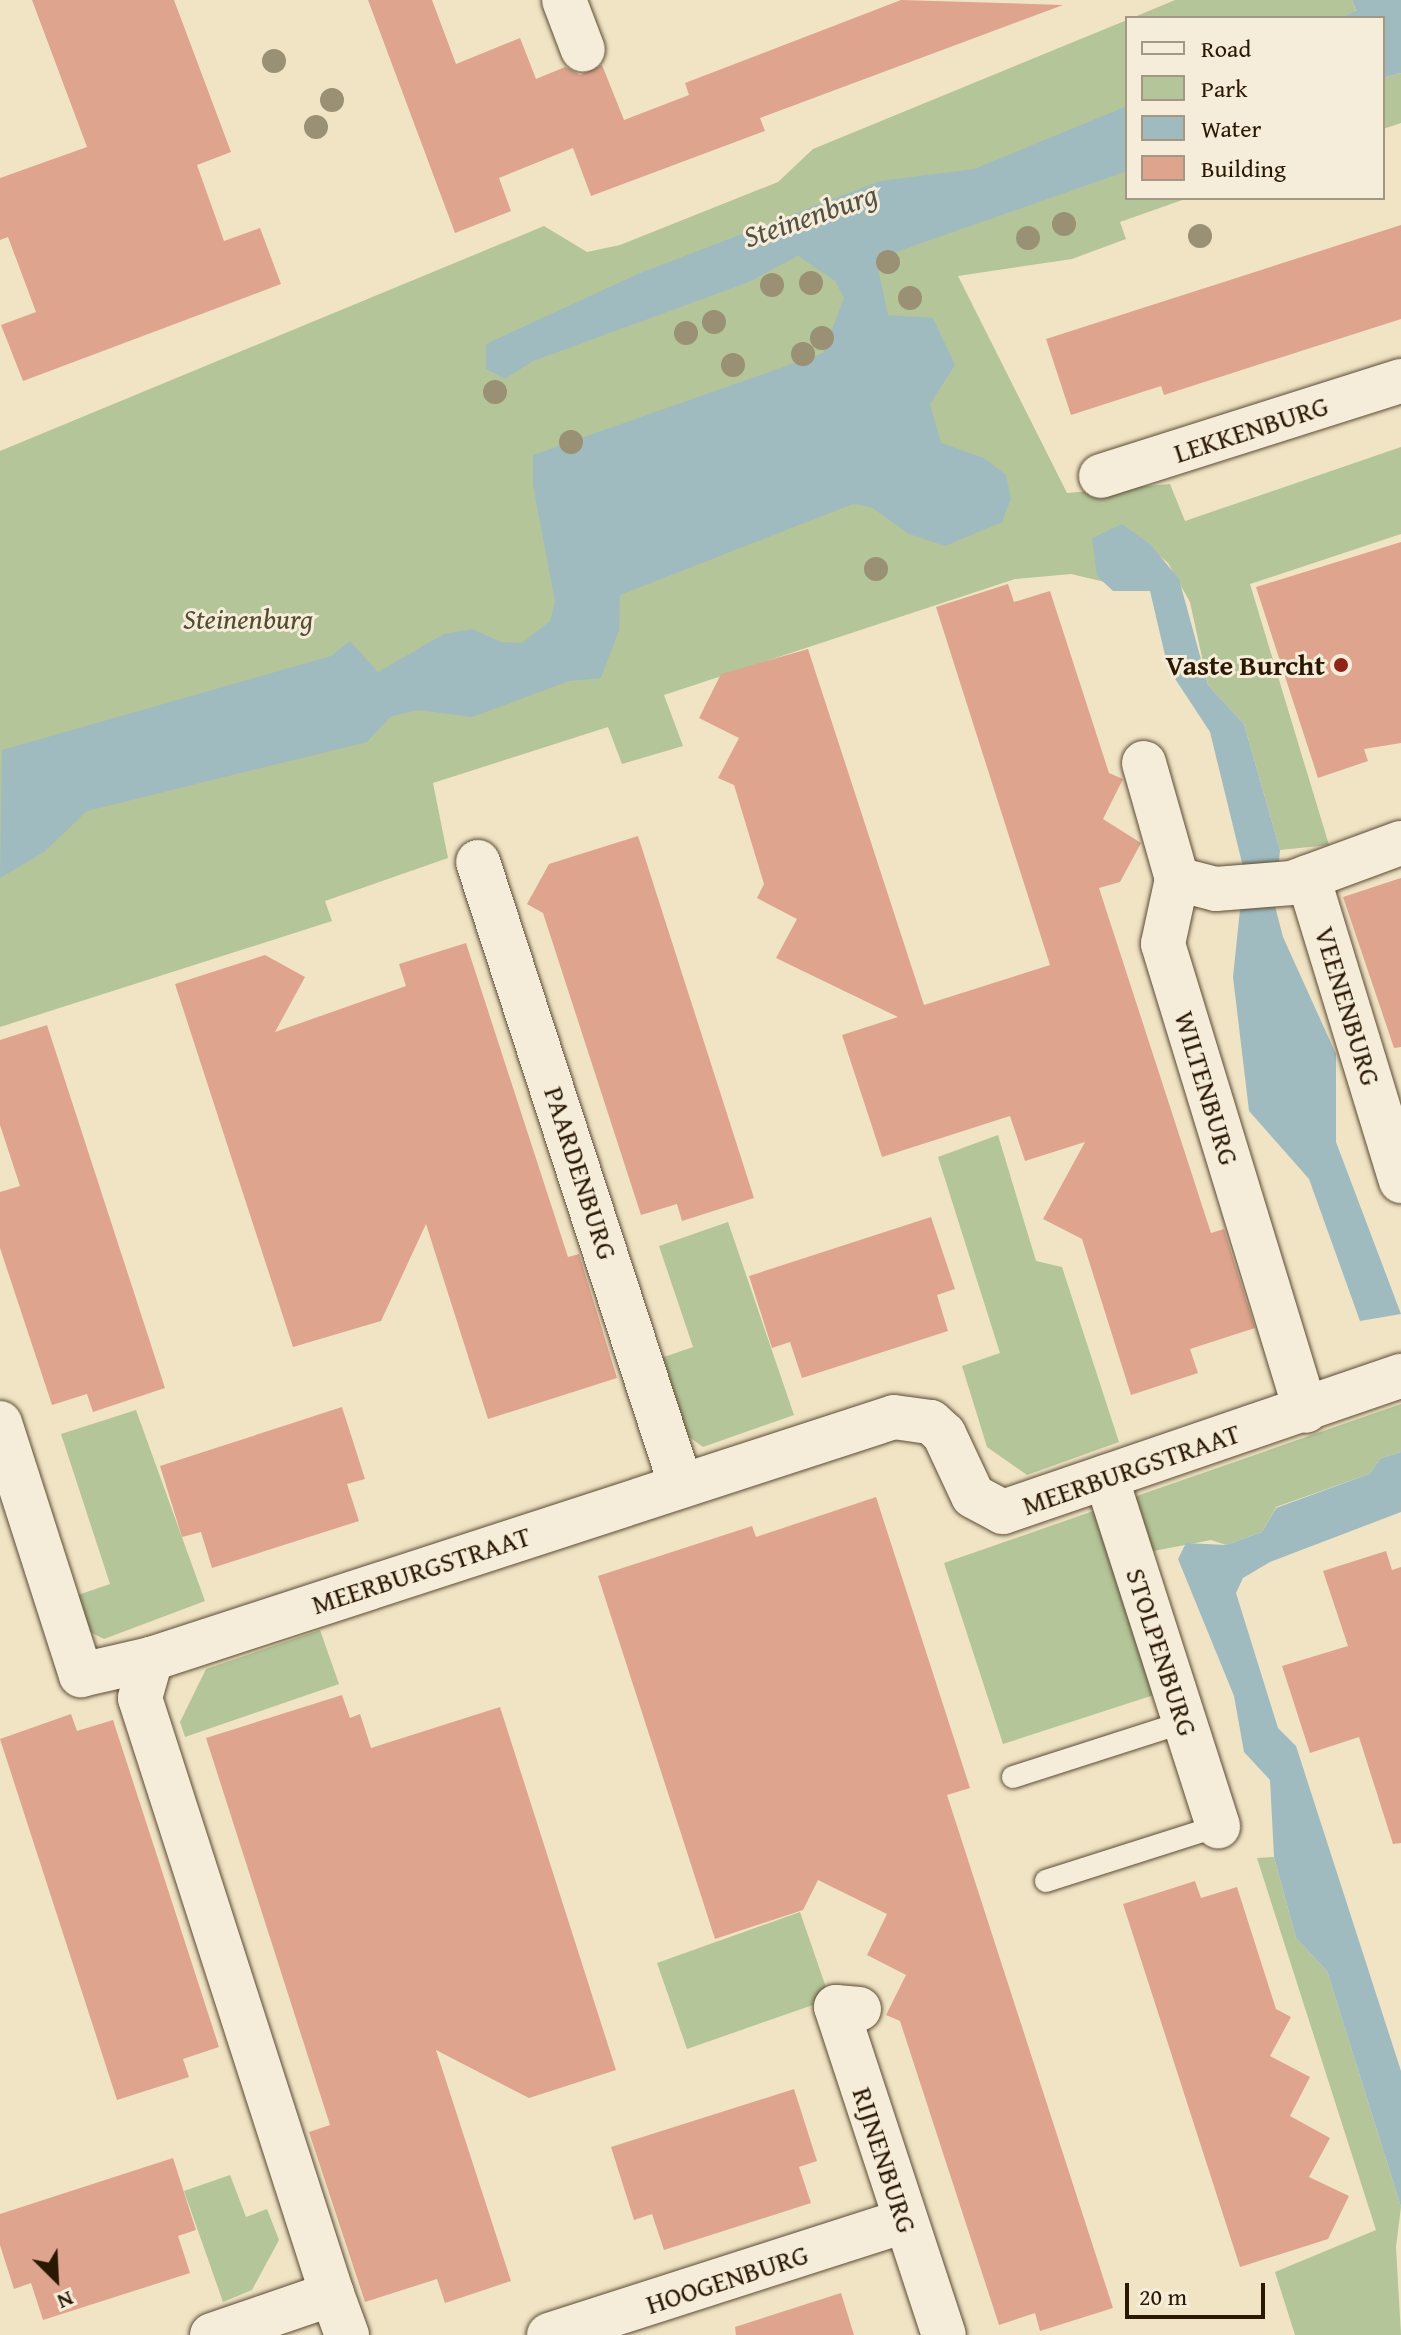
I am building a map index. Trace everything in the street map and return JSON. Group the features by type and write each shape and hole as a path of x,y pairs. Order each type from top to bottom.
{"street":[{"path":"564,0 583,50"},
{"name":"LEKKENBURG","path":"1101,476 1401,381"},
{"name":"WILTENBURG","path":"1144,763 1197,884 1163,944 1306,1411"},
{"path":"1197,884 1300,880 1401,843"},
{"name":"PAARDENBURG","path":"478,862 681,1486"},
{"name":"VEENENBURG","path":"1300,880 1401,1181"},
{"name":"MEERBURGSTRAAT","path":"0,1423 81,1675 151,1659 894,1417 916,1415 944,1434 973,1496 987,1508 1003,1512 1306,1411 1401,1376"},
{"name":"STOLPENBURG","path":"1106,1477 1218,1826"},
{"path":"151,1659 140,1698 347,2335"},
{"name":"RIJNENBURG","path":"859,2009 836,2007 944,2335"},
{"name":"HOOGENBURG","path":"549,2335 904,2221"},
{"path":"212,2335 332,2294"}],"lane":[{"path":"1013,1777 1184,1722"},
{"path":"1046,1881 1218,1826"}],"green space":[{"path":"1175,0 1352,0 1357,16 1137,16"},
{"name":"Steinenburg","path":"1125,21 1125,200 1182,200 1120,222 1126,239 1072,259 958,276 1067,493 1170,484 1185,521 1401,447 1401,534 1250,584 1329,845 1280,850 1244,724 1208,685 1190,602 1168,563 1122,524 1097,575 1105,582 1071,574 1015,579 664,695 683,746 622,764 608,727 433,783 448,858 325,901 332,921 0,1027 0,451 544,226 587,252 620,245 778,182 813,149"},
{"path":"1401,73 1401,123 1385,128 1385,77"},
{"path":"998,1135 1036,1261 1062,1267 1119,1442 1027,1475 987,1447 962,1366 1000,1353 938,1157"},
{"path":"728,1222 794,1415 703,1447 688,1436 661,1358 693,1347 659,1246"},
{"path":"1401,1404 1401,1452 1381,1458 1369,1474 1276,1507 1262,1532 1226,1545 1211,1540 1112,1559 1157,1694 1003,1744 944,1563"},
{"path":"136,1410 205,1601 104,1639 88,1631 78,1595 110,1584 61,1434"},
{"path":"320,1630 339,1684 185,1737 180,1722 206,1669"},
{"path":"1274,1857 1296,1938 1327,1971 1401,2207 1396,2247 1401,2335 1295,2335 1275,2272 1376,2230 1257,1858"},
{"path":"800,1912 830,1999 687,2049 657,1963"},
{"path":"230,2175 246,2217 267,2209 279,2240 252,2290 223,2302 184,2191"}],"water":[{"path":"1352,0 1401,0 1401,73 1385,77 1385,16 1345,16 1356,11"},
{"path":"1125,107 1125,172 876,259 888,315 933,318 955,365 930,404 941,443 984,458 1006,475 1011,499 1002,522 945,546 909,534 871,507 853,504 620,595 619,630 601,678 569,681 472,717 418,710 390,717 367,742 87,811 44,852 0,878 2,750 331,656 350,641 378,672 444,634 472,629 501,642 522,643 550,621 555,602 533,485 533,455 823,353 844,298 835,281 798,256 749,282 533,361 505,379 486,369 486,344 638,274 880,181 974,169"},
{"path":"1122,524 1151,545 1179,579 1208,685 1244,724 1280,850 1275,906 1283,937 1336,1054 1336,1142 1401,1314 1360,1321 1309,1179 1249,1111 1233,977 1244,871 1210,732 1168,668 1150,591 1113,591 1097,576 1092,538"},
{"path":"1401,1452 1401,1512 1270,1562 1243,1578 1236,1593 1278,1728 1296,1746 1401,2071 1401,2207 1327,1971 1296,1938 1274,1857 1270,1780 1244,1752 1234,1696 1178,1559 1186,1543 1226,1545 1262,1532 1276,1508 1369,1474 1381,1458"}],"building":[{"path":"32,0 174,0 231,152 197,165 224,241 260,228 281,284 23,381 1,325 36,312 8,237 0,240 0,178 87,147"},
{"path":"368,0 432,0 456,64 520,38 536,79 565,67 580,75 602,65 624,120 689,95 685,83 901,0 1063,5 760,118 765,131 591,196 573,148 499,178 511,211 455,233"},
{"path":"1401,225 1401,319 1164,395 1161,386 1071,415 1046,339"},
{"name":"Vaste Burcht","path":"1401,542 1401,743 1364,749 1368,761 1318,778 1256,587"},
{"path":"1008,584 1014,602 1050,591 1109,773 1123,779 1103,819 1141,843 1120,882 1099,888 1211,1233 1224,1229 1255,1328 1190,1349 1198,1373 1131,1395 1082,1239 1043,1219 1085,1142 1025,1161 1010,1116 882,1157 842,1035 898,1017 776,958 797,919 757,898 764,884 734,785 718,778 739,738 699,718 721,674 808,649 924,1005 1050,965 936,607"},
{"path":"638,836 754,1198 682,1221 677,1204 641,1215 543,913 527,904 549,864"},
{"path":"1401,878 1401,1047 1394,1048 1343,897"},
{"path":"466,943 568,1257 579,1254 617,1378 488,1419 426,1224 381,1321 293,1347 175,984 265,955 305,977 275,1032 406,986 399,964"},
{"path":"47,1025 165,1388 93,1412 87,1394 52,1405 0,1248 0,1192 20,1186 0,1125 0,1040"},
{"path":"931,1217 955,1289 937,1295 948,1331 802,1378 790,1342 772,1348 749,1276"},
{"path":"342,1407 365,1479 347,1484 359,1521 212,1568 201,1532 182,1537 160,1466"},
{"path":"876,1497 970,1788 947,1795 1113,2308 1040,2331 1035,2313 999,2325 900,2021 886,2015 906,1975 867,1955 887,1914 818,1880 803,1910 715,1939 598,1576 752,1526 756,1537"},
{"path":"1386,1551 1392,1570 1401,1567 1401,1843 1393,1844 1359,1737 1310,1753 1282,1666 1348,1646 1323,1571"},
{"path":"342,1695 350,1718 360,1714 371,1748 500,1707 616,2070 529,2098 436,2050 511,2281 445,2303 437,2279 365,2302 309,2132 330,2125 206,1738"},
{"path":"71,1714 77,1731 113,1720 219,2047 183,2059 189,2077 117,2100 0,1739"},
{"path":"1195,1881 1201,1898 1237,1887 1276,2009 1291,2017 1270,2056 1310,2077 1290,2116 1330,2138 1309,2177 1349,2196 1328,2239 1240,2267 1123,1904"},
{"path":"794,2089 817,2161 799,2167 811,2203 664,2250 652,2214 634,2220 611,2147"},
{"path":"173,2158 196,2230 178,2236 190,2273 43,2320 31,2283 14,2289 0,2245 0,2214"},
{"path":"841,2293 854,2335 736,2335 735,2327"}],"place":[{"name":"Vaste Burcht","path":"1341,665"}]}
